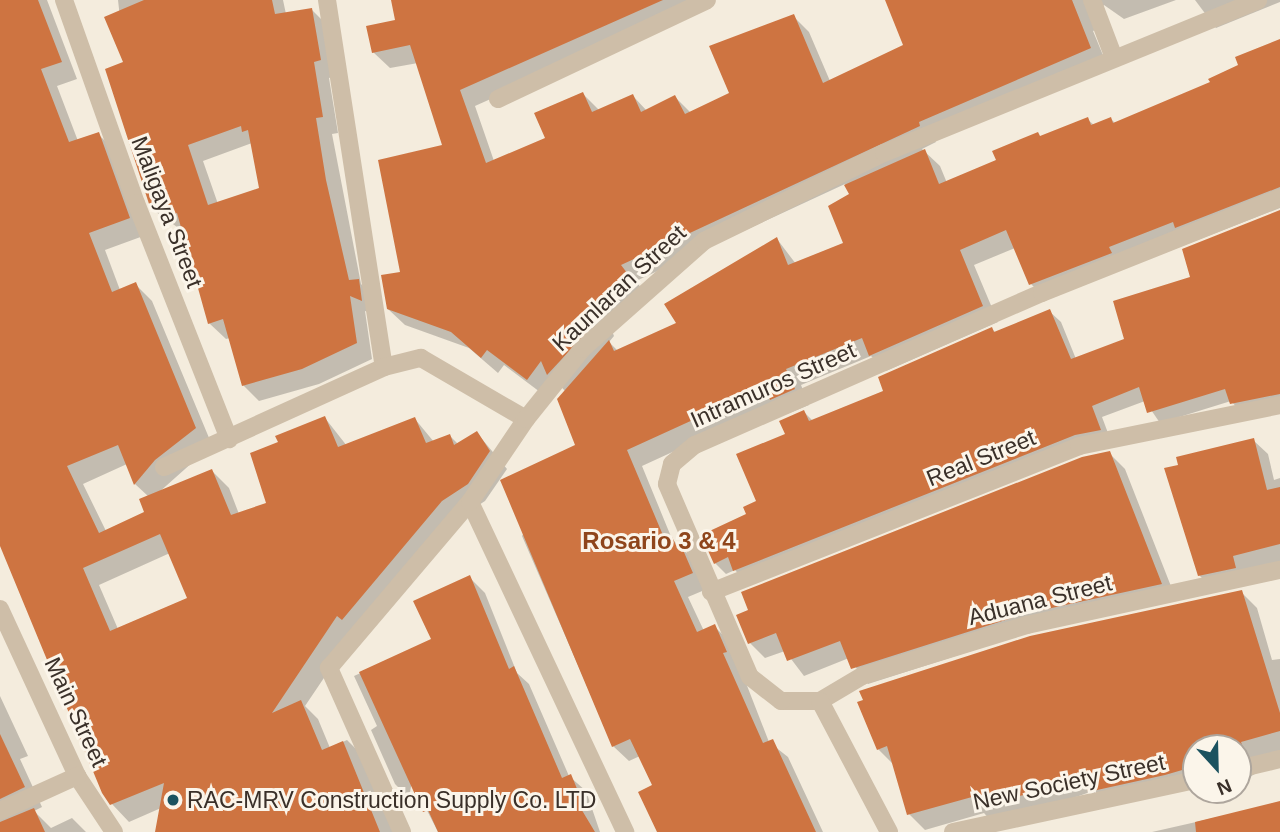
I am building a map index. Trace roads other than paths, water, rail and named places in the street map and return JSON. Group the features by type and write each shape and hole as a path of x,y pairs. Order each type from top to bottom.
{"street":[{"name":"Maligaya Street","path":"64,0 136,204 229,439"},
{"path":"327,0 384,367"},
{"path":"498,99 707,0"},
{"path":"1091,0 1114,58"},
{"name":"Kaunlaran Street","path":"402,832 329,667 470,502 526,419 582,349 705,241 884,152 1258,0"},
{"name":"Intramuros Street","path":"820,701 781,701 750,677 711,592 667,484 672,464 695,444 1042,293 1280,198"},
{"path":"164,467 384,367 421,358 526,419"},
{"name":"Real Street","path":"711,592 1079,446 1280,405"},
{"path":"470,502 625,832"},
{"name":"Aduana Street","path":"820,701 862,677 1027,625 1280,570"},
{"name":"Main Street","path":"0,609 77,776 114,832"},
{"path":"820,701 889,832"},
{"path":"1252,766 1280,759"},
{"path":"0,811 77,776"},
{"name":"New Society Street","path":"953,832 1182,782"}],"place":[{"name":"RAC-MRV Construction Supply Co. LTD","path":"173,800"}],"district":[{"name":"Rosario 3 & 4","path":"659,541"}]}
